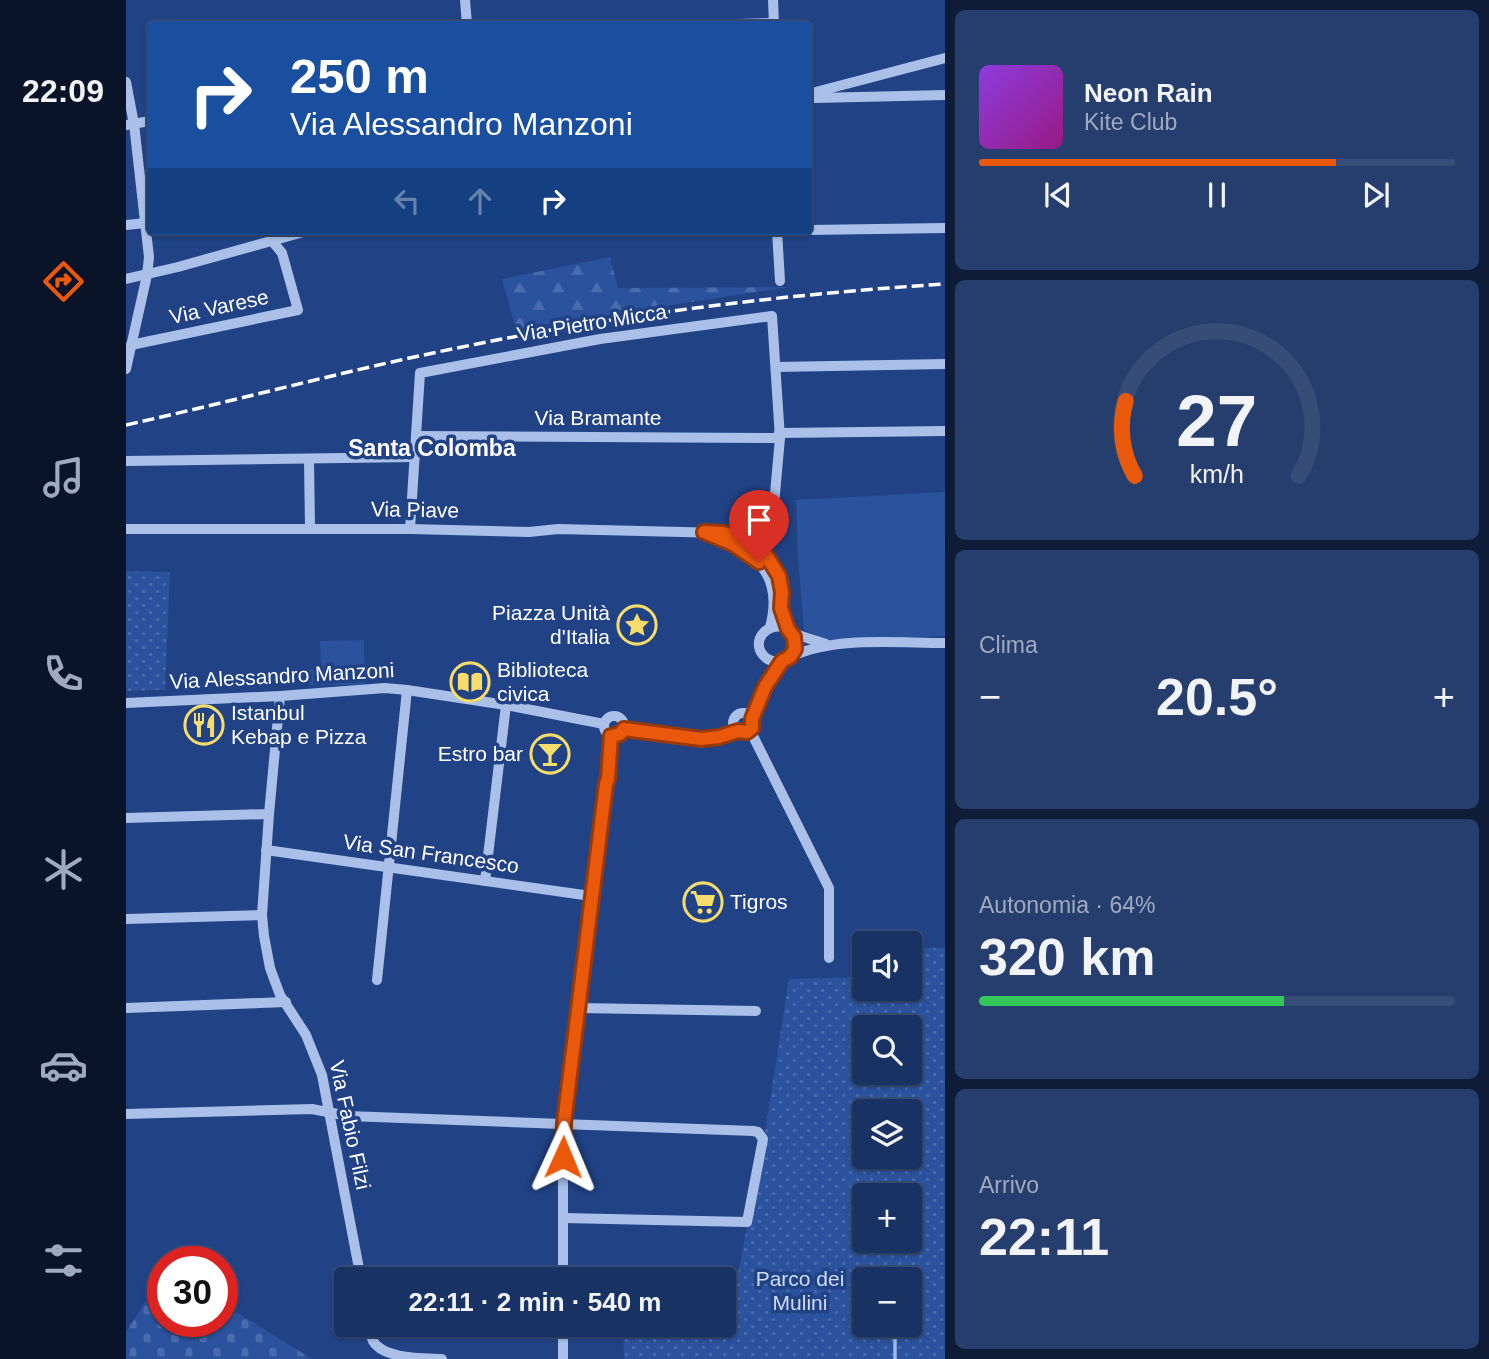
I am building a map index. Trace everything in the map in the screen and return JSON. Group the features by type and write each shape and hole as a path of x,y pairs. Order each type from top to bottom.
{"street":[{"path":"465,0 467,21"},
{"path":"773,0 774,21"},
{"path":"812,93 945,58"},
{"path":"126,82 147,234"},
{"path":"812,99 945,95"},
{"path":"126,225 146,223"},
{"path":"812,230 945,228"},
{"path":"126,369 149,257 147,235"},
{"path":"126,279 292,235"},
{"path":"777,235 780,281"},
{"name":"Via Varese","path":"282,253 285,237"},
{"name":"Via Varese","path":"131,345 298,310 282,253 272,241"},
{"name":"Via Pietro Micca","path":"416,436 420,373 600,339 772,316 776,368"},
{"path":"772,527 779,436 776,368 945,364"},
{"name":"Via Bramante","path":"416,436 779,436 945,431"},
{"path":"410,529 416,436"},
{"path":"126,461 415,457"},
{"path":"309,458 310,529"},
{"name":"Via Piave","path":"126,529 410,529 529,532 571,529 704,532 736,536 759,556"},
{"path":"759,556 774,595 770,627"},
{"path":"759,556 779,576 781,608 796,643 793,653 786,659"},
{"path":"829,645 780,626 770,627 760,639 760,650 772,661 786,659 807,649 846,643 945,643"},
{"name":"Via Alessandro Manzoni","path":"765,657 765,687"},
{"name":"Via Alessandro Manzoni","path":"733,730 734,719 738,714 750,716 758,706 765,687 786,659"},
{"name":"Via Alessandro Manzoni","path":"126,702 280,696 385,688 506,705 604,724 610,717 617,716 624,729 701,739 719,737 733,730 744,733 750,730"},
{"path":"377,980 407,690"},
{"name":"Via Fabio Filzi","path":"280,696 262,915 270,968 280,995 306,1035 322,1075 359,1267"},
{"path":"485,881 506,705"},
{"path":"750,716 753,725 750,730 829,888 829,958"},
{"path":"604,724 604,730 611,736"},
{"path":"611,736 620,734 624,729"},
{"path":"563,1267 564,1124 611,736"},
{"path":"126,818 269,814"},
{"name":"Via San Francesco","path":"266,850 591,896"},
{"path":"126,919 262,915"},
{"path":"126,1008 286,1002"},
{"path":"578,1008 756,1011"},
{"path":"126,1114 312,1109 348,1116 753,1131 761,1135 763,1144 747,1222 563,1218"},
{"path":"372,1337 375,1345 384,1353 442,1359"},
{"path":"563,1337 563,1359"}],"green space":[{"path":"610,257 618,288 789,287 516,329 502,279"},
{"path":"945,492 945,636 827,640 804,630 796,500"},
{"path":"126,571 170,572 165,690 126,691"},
{"path":"364,640 365,685 309,685 309,669 321,669 320,641"},
{"name":"Parco dei Mulini","path":"922,948 945,948 945,1359 624,1359 623,1337 736,1337 736,1284 765,1132 789,979 852,977 852,1001 922,1001"},
{"path":"147,1299 147,1337 238,1337 238,1313 312,1359 126,1359 126,1332"}],"waterway":[{"path":"895,1337 895,1359"}],"railway":[{"path":"126,425 389,363 593,323 827,293 945,284"}],"place":[{"name":"Piazza Unità d'Italia","path":"637,625"},
{"name":"Biblioteca civica","path":"470,682"},
{"name":"Istanbul Kebap e Pizza","path":"204,725"},
{"name":"Estro bar","path":"550,754"},
{"name":"Tigros","path":"703,902"}],"district":[{"name":"Santa Colomba","path":"432,448"}],"route":[{"path":"563,1157 564,1123 608,779 611,736 620,734 624,729 701,739 750,730 765,687 782,661 793,653 796,643 781,608 779,576 766,555 760,548 736,536 704,532 733,544 759,562"}]}
